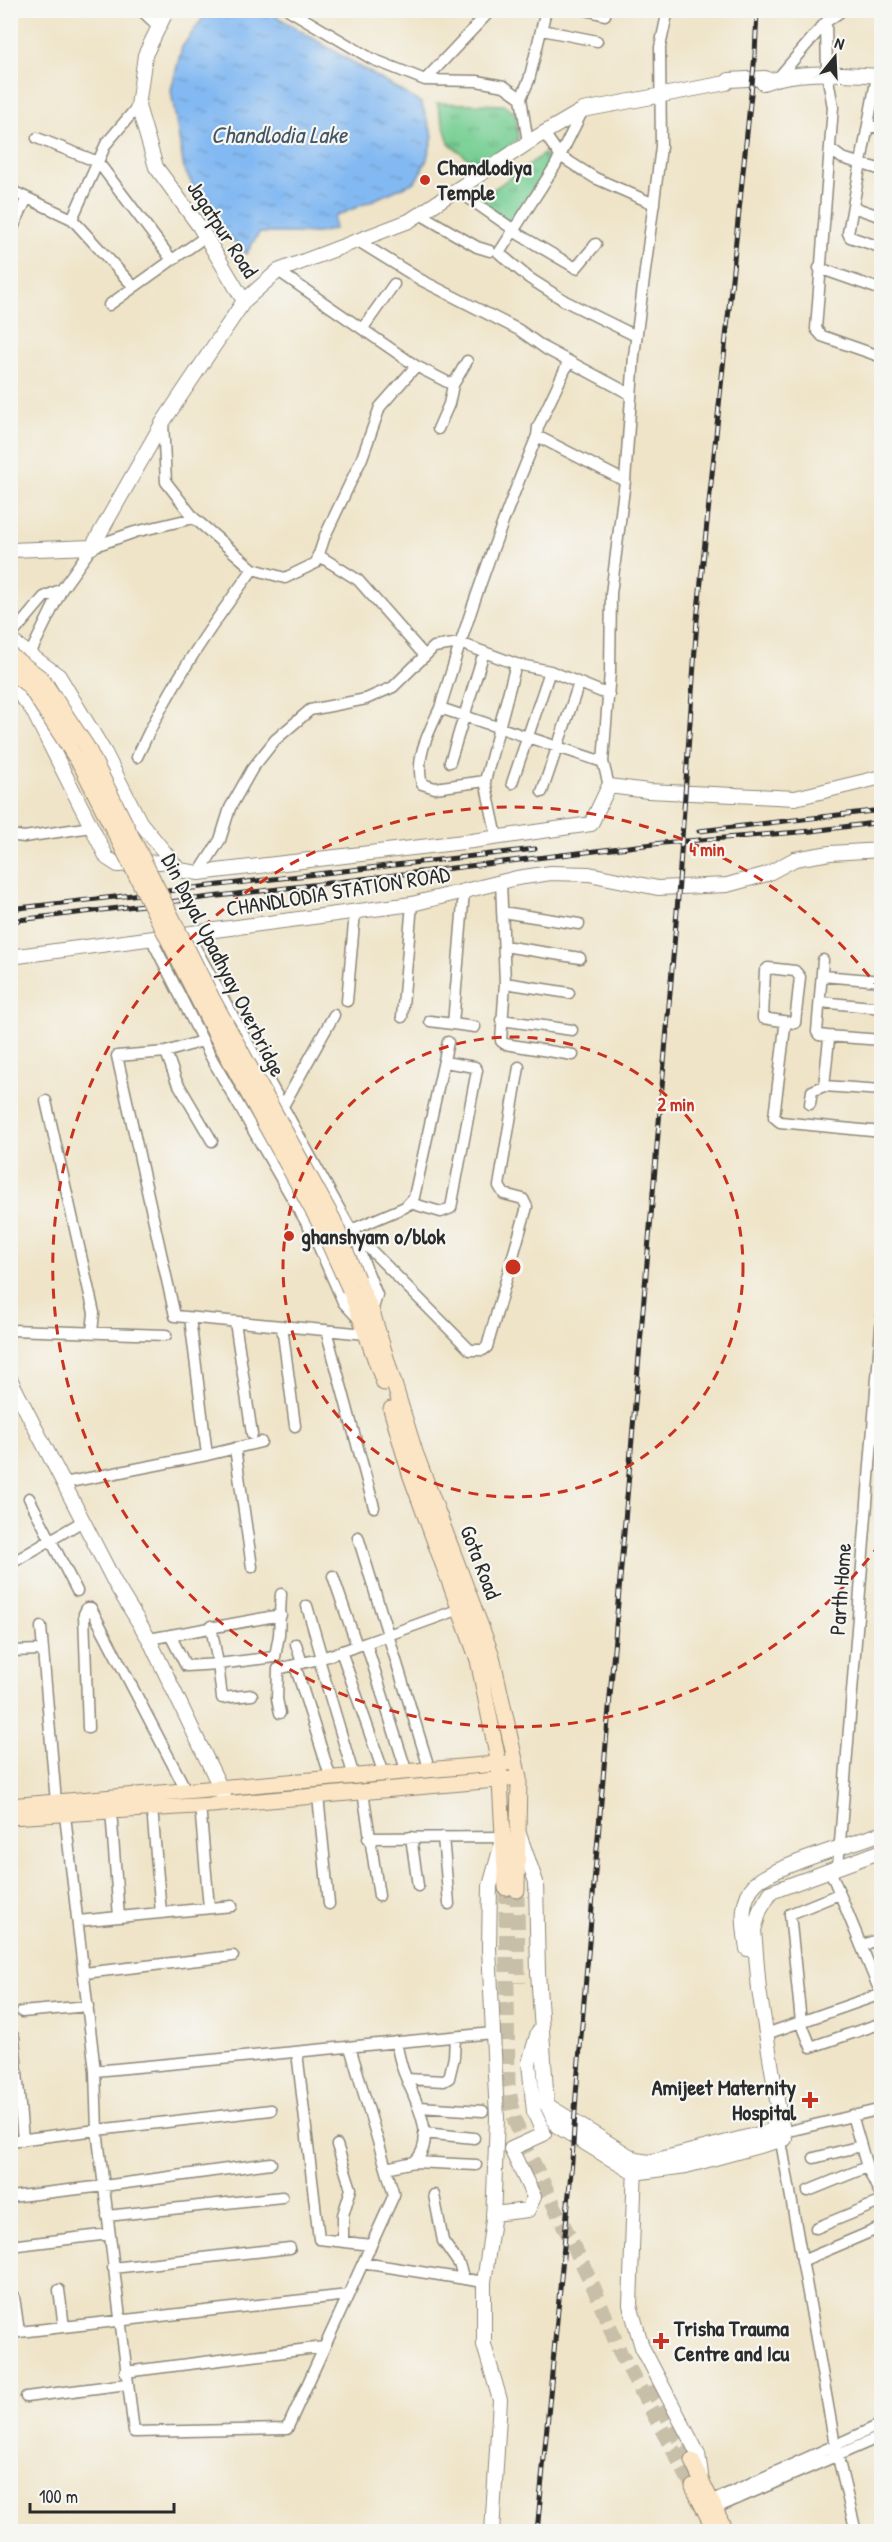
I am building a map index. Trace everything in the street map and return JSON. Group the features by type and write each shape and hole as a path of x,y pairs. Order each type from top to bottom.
{"main road":[{"name":"Din Dayal Upadhyay Overbridge","path":"10,656 41,678 87,747 213,1000 333,1219 366,1323"},
{"name":"Din Dayal Upadhyay Overbridge","path":"10,671 29,686 82,767 216,1035 353,1285"},
{"name":"Gota Road","path":"366,1323 492,1656 519,1778 519,1834 511,1889 499,1772 478,1660 410,1474 366,1323"},
{"path":"10,1806 61,1805 187,1792 223,1796 318,1796 363,1792 499,1772 517,1762"},
{"path":"10,1817 61,1805 111,1810 200,1805 223,1796 331,1779 384,1774 430,1771 499,1772 519,1778"},
{"path":"692,2461 697,2483 726,2532"},
{"path":"710,2506 715,2532"}],"street":[{"path":"141,10 159,27"},
{"name":"Jagatpur Road","path":"92,547 163,422 244,301 205,237 156,167 138,105 145,55 167,10"},
{"path":"289,10 372,58 424,80 477,81 504,86 521,98"},
{"path":"424,80 491,10"},
{"path":"528,143 521,98 529,80 546,10"},
{"path":"586,10 605,15"},
{"path":"62,589 44,597 10,639 59,676 105,753 140,822 179,870 199,873 591,824 609,786 603,762 609,695 611,594 625,481 636,336 661,147 660,47 668,10"},
{"path":"774,79 826,22 843,10"},
{"path":"826,22 827,74 833,107 816,329 822,336 882,357"},
{"path":"542,30 597,41"},
{"path":"244,301 279,271 409,222 528,143 584,110 726,83 730,86 765,83 774,79 827,74 880,76 868,125 848,233 850,237 877,246"},
{"path":"72,219 106,144 138,105"},
{"path":"584,110 560,156 499,253 529,278 565,301 636,336"},
{"path":"868,125 882,129"},
{"path":"544,133 560,156 594,178 654,204"},
{"path":"37,138 98,162 172,260"},
{"path":"830,149 842,158 882,170"},
{"path":"10,190 72,219 134,287"},
{"path":"457,190 514,231 576,268 596,244"},
{"path":"10,234 27,198"},
{"path":"853,207 882,217"},
{"path":"420,214 477,247 490,251"},
{"path":"109,305 205,237"},
{"path":"358,241 421,280 519,330 546,349 630,394"},
{"path":"819,268 882,290"},
{"path":"279,271 416,366 453,385"},
{"path":"363,328 394,284"},
{"path":"438,429 449,404 453,385 467,361"},
{"path":"485,781 435,788 422,784 420,766 424,744 440,708 504,516 537,436 538,427 569,361"},
{"path":"163,422 166,482 194,518 253,569 285,578 316,563 325,536 362,458 380,407 416,366"},
{"path":"537,436 625,481"},
{"path":"10,550 92,547 135,532 194,518"},
{"path":"92,547 62,589 13,685 32,709 107,858 118,865 172,861"},
{"path":"318,555 358,580 425,656"},
{"path":"137,757 158,711 200,642 253,569"},
{"path":"199,873 220,840 230,808 252,769 275,740 310,710 366,699 393,687 434,647 460,643 516,664 550,670 609,695"},
{"path":"450,762 484,652"},
{"path":"497,837 485,781 516,664"},
{"path":"513,783 526,736 550,670"},
{"path":"542,792 579,683"},
{"path":"440,708 603,762"},
{"path":"609,786 648,791 795,798 882,777"},
{"path":"10,835 24,837 91,827"},
{"name":"CHANDLODIA STATION ROAD","path":"10,957 412,904 501,881 551,873 589,874 658,888 727,885 767,874 795,859 830,853 882,849"},
{"path":"501,881 505,983 500,1038 504,1044 573,1055"},
{"path":"453,1024 464,891"},
{"path":"402,1017 412,904"},
{"path":"347,1001 355,912"},
{"path":"502,912 579,924"},
{"path":"188,935 351,1230 377,1295 366,1323"},
{"path":"152,940 202,1041 314,1236 343,1302 366,1323"},
{"path":"504,946 580,958"},
{"path":"824,960 817,1032 819,1035 882,1040"},
{"path":"768,968 795,971 800,977 796,1017 795,1023 791,1024 763,1018 765,971 768,968"},
{"path":"822,976 882,981"},
{"path":"505,983 569,993"},
{"path":"820,1002 882,1008"},
{"path":"248,1124 283,1106 334,1015"},
{"path":"796,1017 818,1019"},
{"path":"501,1020 573,1030"},
{"path":"430,1021 475,1027"},
{"path":"785,1027 774,1117 780,1122 882,1132"},
{"path":"824,1086 829,1040 827,1036"},
{"path":"202,1041 166,1052 117,1056 175,1316 326,1330 366,1323"},
{"path":"351,1230 410,1203 414,1197 448,1042"},
{"path":"166,1052 176,1080 212,1141"},
{"path":"410,1203 441,1212 451,1208 477,1070 475,1067 444,1062"},
{"path":"351,1230 470,1350 483,1350 487,1347 527,1207 523,1199 504,1194 499,1186 519,1067"},
{"path":"810,1104 812,1090 824,1086 882,1090"},
{"path":"45,1101 94,1313 92,1332"},
{"name":"Parth Home","path":"834,1868 839,1849 876,1441 882,1315"},
{"path":"190,1318 207,1455"},
{"path":"235,1322 252,1434"},
{"path":"282,1326 296,1426"},
{"path":"10,1330 166,1335"},
{"path":"326,1330 374,1507"},
{"path":"11,1382 116,1585 149,1639 223,1796"},
{"path":"64,1483 261,1442"},
{"path":"236,1448 252,1567"},
{"path":"29,1498 77,1591"},
{"path":"10,1564 83,1521"},
{"path":"358,1537 430,1771"},
{"path":"333,1576 361,1644 407,1773"},
{"path":"170,1635 186,1666 275,1657 281,1615 281,1594"},
{"path":"307,1606 354,1777"},
{"path":"88,1728 84,1614 87,1608 91,1608 187,1792"},
{"path":"280,1713 277,1699 278,1669 320,1659 460,1609"},
{"path":"149,1639 281,1615"},
{"path":"211,1626 218,1664 220,1695 222,1698 252,1695"},
{"path":"41,1627 61,1805 88,2006 95,2071 97,2130 134,2432 287,2429 394,2195 350,2047"},
{"path":"296,1644 299,1664 331,1779"},
{"path":"10,1651 42,1650"},
{"path":"340,1651 384,1774"},
{"path":"363,1792 368,1838 379,1896"},
{"path":"318,1796 329,1904"},
{"path":"200,1805 209,1908"},
{"path":"152,1808 161,1913"},
{"path":"111,1810 119,1917"},
{"path":"782,2136 742,1918 746,1902 756,1883 772,1873 882,1833"},
{"path":"519,1834 536,1882 538,1972 547,2105 635,2167"},
{"path":"411,1837 417,1886"},
{"path":"443,1837 449,1904"},
{"path":"368,1838 504,1837 490,1886 489,1948 497,2118 493,2214 484,2282 484,2345 500,2400 492,2532"},
{"path":"856,2532 836,2450 802,2261 766,2034 754,1930 760,1910 771,1892 882,1851"},
{"path":"766,2034 881,1995 839,1894 834,1868"},
{"path":"839,1894 789,1914 801,2022 811,2047 882,2023"},
{"path":"78,1921 232,1906"},
{"path":"861,1946 882,1938"},
{"path":"84,1973 233,1956"},
{"path":"22,2013 88,2006"},
{"path":"493,2214 528,2210 534,2197 511,2149 544,2134 534,2112 529,2063 541,2022"},
{"path":"95,2071 493,2033"},
{"path":"14,2037 23,2140"},
{"path":"407,2079 449,2079 454,2057 455,2037"},
{"path":"396,2042 424,2124 422,2152 414,2163"},
{"path":"297,2052 320,2239 371,2246"},
{"path":"419,2107 483,2111"},
{"path":"635,2167 649,2162 782,2136 852,2115 882,2109"},
{"path":"10,2141 271,2110"},
{"path":"816,2228 882,2199 867,2167 852,2115"},
{"path":"423,2133 474,2138"},
{"path":"336,2145 351,2189 344,2215 343,2242"},
{"path":"814,2158 861,2146"},
{"path":"10,2197 272,2163"},
{"path":"386,2168 414,2163 476,2165"},
{"path":"635,2167 630,2305 642,2347 698,2454 697,2483"},
{"path":"808,2191 867,2167"},
{"path":"434,2195 443,2241 459,2264 465,2279"},
{"path":"107,2216 282,2197"},
{"path":"802,2261 882,2227"},
{"path":"10,2246 109,2234"},
{"path":"113,2268 290,2248"},
{"path":"363,2263 484,2282"},
{"path":"59,2290 64,2327"},
{"path":"14,2297 15,2332 348,2295"},
{"path":"125,2372 324,2347"},
{"path":"26,2397 127,2384"},
{"path":"710,2506 836,2450 882,2424"},
{"path":"836,2450 882,2436"}],"green space":[{"path":"437,103 504,105 516,114 518,139 480,168 449,143"},
{"path":"544,154 556,163 512,224 477,201"}],"water":[{"name":"Chandlodia Lake","path":"208,11 269,12 421,103 433,136 426,162 415,182 334,217 334,229 319,233 259,233 246,254 209,215 184,169 171,90 182,47"}],"tunnel":[{"path":"506,1888 508,2085 514,2118 594,2288 620,2352 693,2487"},
{"path":"517,1890 518,1983"},
{"path":"650,2386 692,2461"}],"railway":[{"path":"537,2532 572,2161 677,911 697,620 755,55 757,10"},
{"path":"699,831 882,810"},
{"path":"10,921 662,843 812,831 882,822"},
{"path":"10,909 535,849"}],"place":[{"name":"Chandlodiya Temple","path":"425,180"},
{"name":"ghanshyam o/blok","path":"289,1236"},
{"name":"Amijeet Maternity Hospital","path":"810,2100"},
{"name":"Trisha Trauma Centre and Icu","path":"661,2341"}]}
